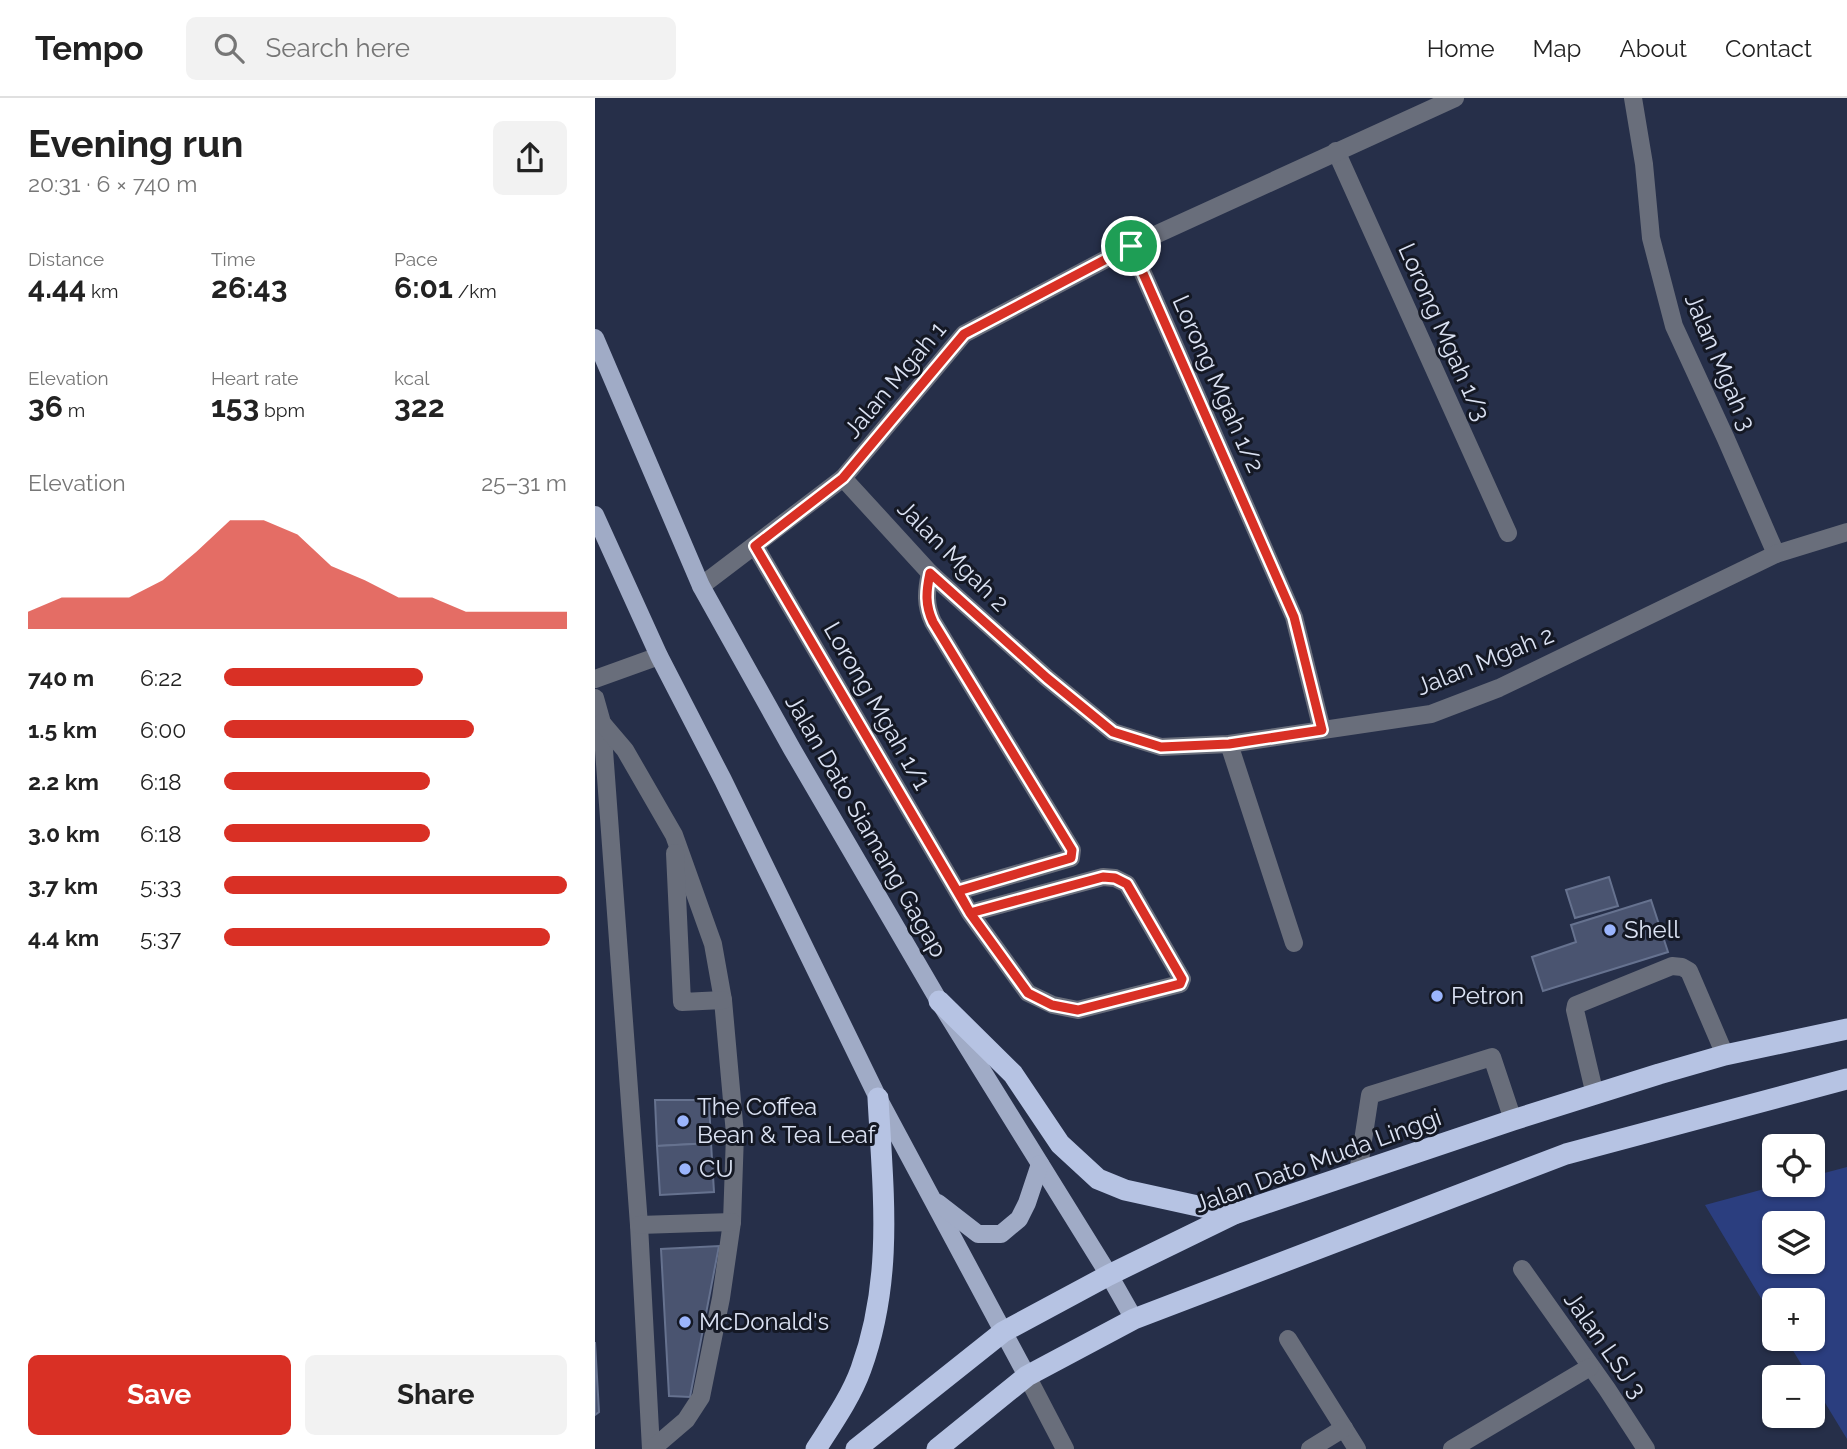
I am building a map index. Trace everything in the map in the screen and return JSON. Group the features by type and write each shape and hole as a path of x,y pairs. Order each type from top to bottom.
{"highway":[{"path":"939,1001 1013,1074 1061,1144 1098,1179 1125,1190 1234,1213"},
{"name":"Jalan Dato Muda Linggi","path":"856,1449 1003,1332 1109,1275 1234,1213 1513,1120 1725,1055 1847,1029"},
{"path":"937,1449 1027,1376 1133,1319 1566,1154 1847,1079"},
{"path":"816,1449 861,1371 880,1300 886,1231 878,1098"}],"main road":[{"name":"Jalan Dato Siamang Gagap","path":"595,338 701,586 792,749 939,1001 1109,1275 1133,1319"},
{"path":"595,515 659,656 723,779 878,1098 1027,1376"},
{"path":"931,1198 978,1234 1001,1234 1019,1220 1040,1164"}],"street":[{"name":"Jalan Mgah 1","path":"701,586 843,478 964,334 1131,246 1455,98"},
{"name":"Jalan Mgah 3","path":"1633,98 1644,164 1651,237 1674,326 1776,554"},
{"name":"Lorong Mgah 1/3","path":"1336,151 1508,533"},
{"name":"Lorong Mgah 1/2","path":"1131,246 1294,617 1322,730"},
{"name":"Jalan Mgah 2","path":"843,478 930,573 1047,678 1113,732 1161,747 1229,744 1431,714 1499,688 1776,554 1847,532"},
{"name":"Lorong Mgah 1/1","path":"755,546 970,913 1028,993 1052,1005 1078,1010 1180,984 1182,979 1127,884 1115,878 1103,877 970,913"},
{"path":"930,573 926,594 928,611 933,622 1072,850 1071,858 958,891"},
{"path":"595,679 659,656"},
{"path":"595,698 602,723 639,1225 651,1449"},
{"path":"602,723 625,750 674,835 713,944 723,1000 735,1135 731,1222 722,1298 701,1397 686,1420 651,1449"},
{"path":"1229,744 1294,943"},
{"path":"674,835 682,1002 723,1000"},
{"path":"1595,1095 1575,1010 1576,1004 1672,966 1689,971 1725,1055"},
{"path":"1358,1173 1370,1095 1492,1058 1513,1120"},
{"path":"639,1225 731,1222"},
{"name":"Jalan LSJ 3","path":"1522,1269 1646,1449"},
{"path":"1287,1339 1357,1449"},
{"path":"1452,1449 1590,1367"},
{"path":"1027,1376 1058,1446"},
{"path":"1310,1449 1344,1428"}],"shaded area":[{"path":"1847,1167 1847,1439 1825,1403 1825,1365 1802,1365 1793,1351 1825,1351 1825,1288 1762,1288 1762,1300 1705,1205 1762,1190 1762,1197 1825,1197 1825,1173"}],"building":[{"path":"1609,877 1618,906 1575,918 1566,890"},
{"path":"1651,900 1668,952 1543,991 1532,957 1576,942 1571,925"},
{"name":"The Coffea Bean & Tea Leaf","path":"655,1100 709,1100 711,1143 657,1146"},
{"name":"CU","path":"711,1143 714,1192 660,1195 657,1146"},
{"name":"McDonald's","path":"719,1246 690,1397 669,1396 661,1249"},
{"path":"595,1342 599,1412 595,1415"}],"place":[{"name":"Shell","path":"1610,930"},
{"name":"Petron","path":"1437,996"},
{"name":"The Coffea Bean & Tea Leaf","path":"683,1121"},
{"name":"CU","path":"685,1169"},
{"name":"McDonald's","path":"685,1322"}],"route":[{"path":"1131,246 964,334 852,469 755,546 970,913 1103,877 1115,878 1127,884 1182,979 1180,984 1078,1010 1052,1005 1028,993 970,913 958,891 1071,858 1072,850 933,622 928,611 926,594 930,573 1047,678 1113,732 1161,747 1229,744 1322,730 1288,601 1131,246"}]}
